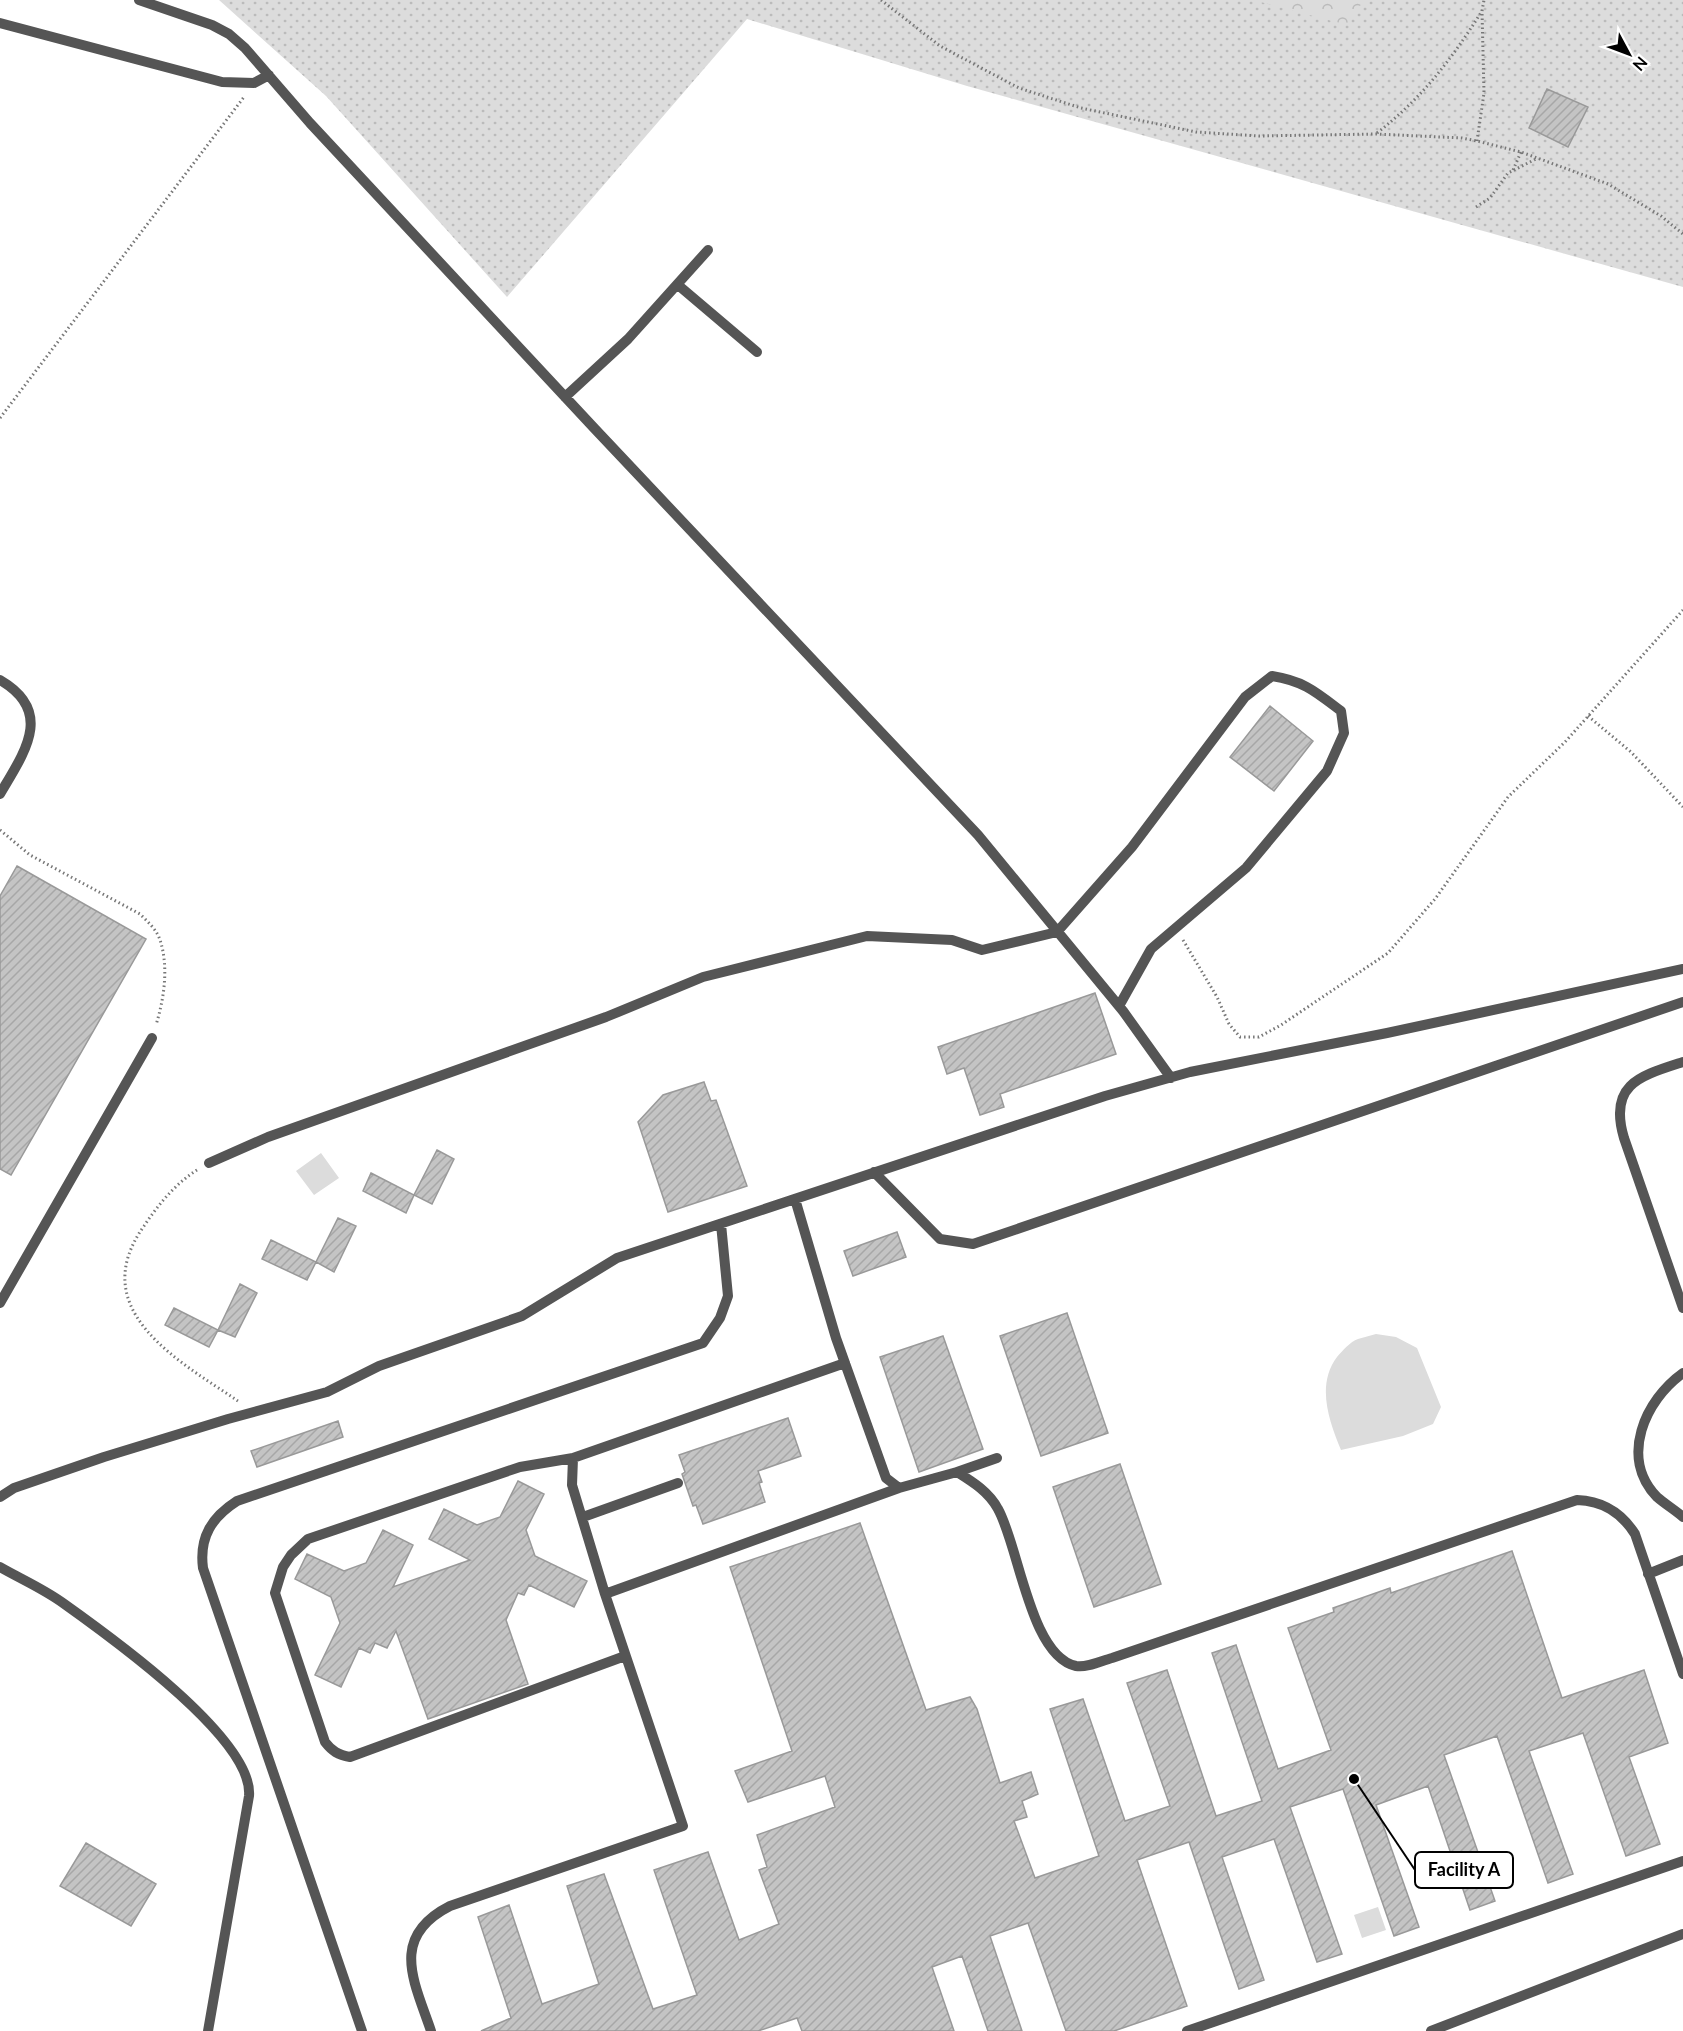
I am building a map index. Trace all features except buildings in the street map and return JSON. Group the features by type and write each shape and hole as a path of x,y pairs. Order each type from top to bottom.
{"lane":[{"path":"140,0 212,25 229,34 269,75 310,123 565,397 978,835 1119,1006 1171,1078"},
{"path":"0,23 222,82 254,83 269,75"},
{"path":"565,397 628,339 708,250"},
{"path":"678,285 757,352"},
{"path":"209,1163 268,1137 606,1017 703,977 867,936 952,940 982,950 1057,932 1132,847 1245,697 1272,676 1293,680 1314,690 1341,711 1344,733 1327,771 1246,868 1151,949 1119,1006"},
{"path":"0,680 19,693 30,712 32,723 27,745 0,794"},
{"path":"0,1497 15,1488 104,1457 327,1392 379,1366 522,1316 617,1258 1106,1096 1171,1078 1683,969"},
{"path":"874,1173 940,1239 973,1244 1683,1002"},
{"path":"0,1304 152,1038"},
{"path":"1683,1062 1651,1072 1638,1079 1628,1088 1618,1113 1624,1138 1683,1308"},
{"path":"795,1199 822,1292 885,1478 899,1488"},
{"path":"362,2031 203,1568 202,1549 208,1528 221,1513 237,1501 703,1343 720,1318 728,1296 721,1224"},
{"path":"625,1656 350,1757 332,1750 326,1742 275,1593 283,1567 291,1555 308,1539 520,1467 573,1458 845,1363"},
{"path":"1683,1373 1660,1393 1650,1407 1638,1446 1639,1464 1646,1482 1657,1497 1683,1517"},
{"path":"431,2031 410,1966 411,1951 417,1935 438,1912 461,1902 683,1826 625,1656 572,1485 573,1458"},
{"path":"605,1594 899,1488 997,1458"},
{"path":"957,1472 985,1492 999,1511 1040,1629 1050,1648 1060,1660 1077,1666 1112,1658 1577,1500 1603,1504 1627,1521 1635,1534 1683,1674"},
{"path":"583,1517 678,1483"},
{"path":"1648,1574 1683,1560"},
{"path":"0,1567 62,1602 155,1673 212,1725 239,1761 250,1785 208,2031"},
{"path":"1187,2031 1683,1862"},
{"path":"1431,2031 1683,1934"}],"path":[{"path":"881,0 940,46 1019,88 1081,108 1196,132 1259,136 1376,134 1462,138 1477,141 1521,152 1608,183 1661,216 1683,234"},
{"path":"1477,141 1484,93 1482,11 1484,0"},
{"path":"1376,134 1406,111 1436,77 1459,48 1482,11"},
{"path":"0,418 254,83"},
{"path":"1512,171 1521,152"},
{"path":"1476,207 1490,198 1508,173 1538,158"},
{"path":"1175,928 1216,997 1229,1024 1240,1037 1259,1038 1281,1025 1388,953 1435,899 1508,797 1565,742 1683,610"},
{"path":"1588,716 1631,752 1683,807"},
{"path":"0,830 30,855 140,914 151,924 160,939 165,980 161,1008 152,1038"},
{"path":"209,1163 193,1173 165,1198 139,1233 128,1254 125,1274 128,1293 135,1315 146,1331 167,1353 254,1412"}],"green space":[{"path":"219,0 1683,0 1683,287 967,86 747,19 507,297 326,96"},
{"path":"1253,0 1364,0 1347,25"},
{"path":"321,1153 339,1178 314,1195 296,1171"},
{"path":"1376,1334 1396,1337 1417,1348 1441,1407 1433,1424 1403,1436 1341,1450 1329,1415 1327,1379 1337,1357 1347,1346 1358,1339"},
{"path":"1378,1907 1386,1930 1362,1938 1354,1915"}],"place":[{"name":"Facility A","path":"1354,1779"}]}
